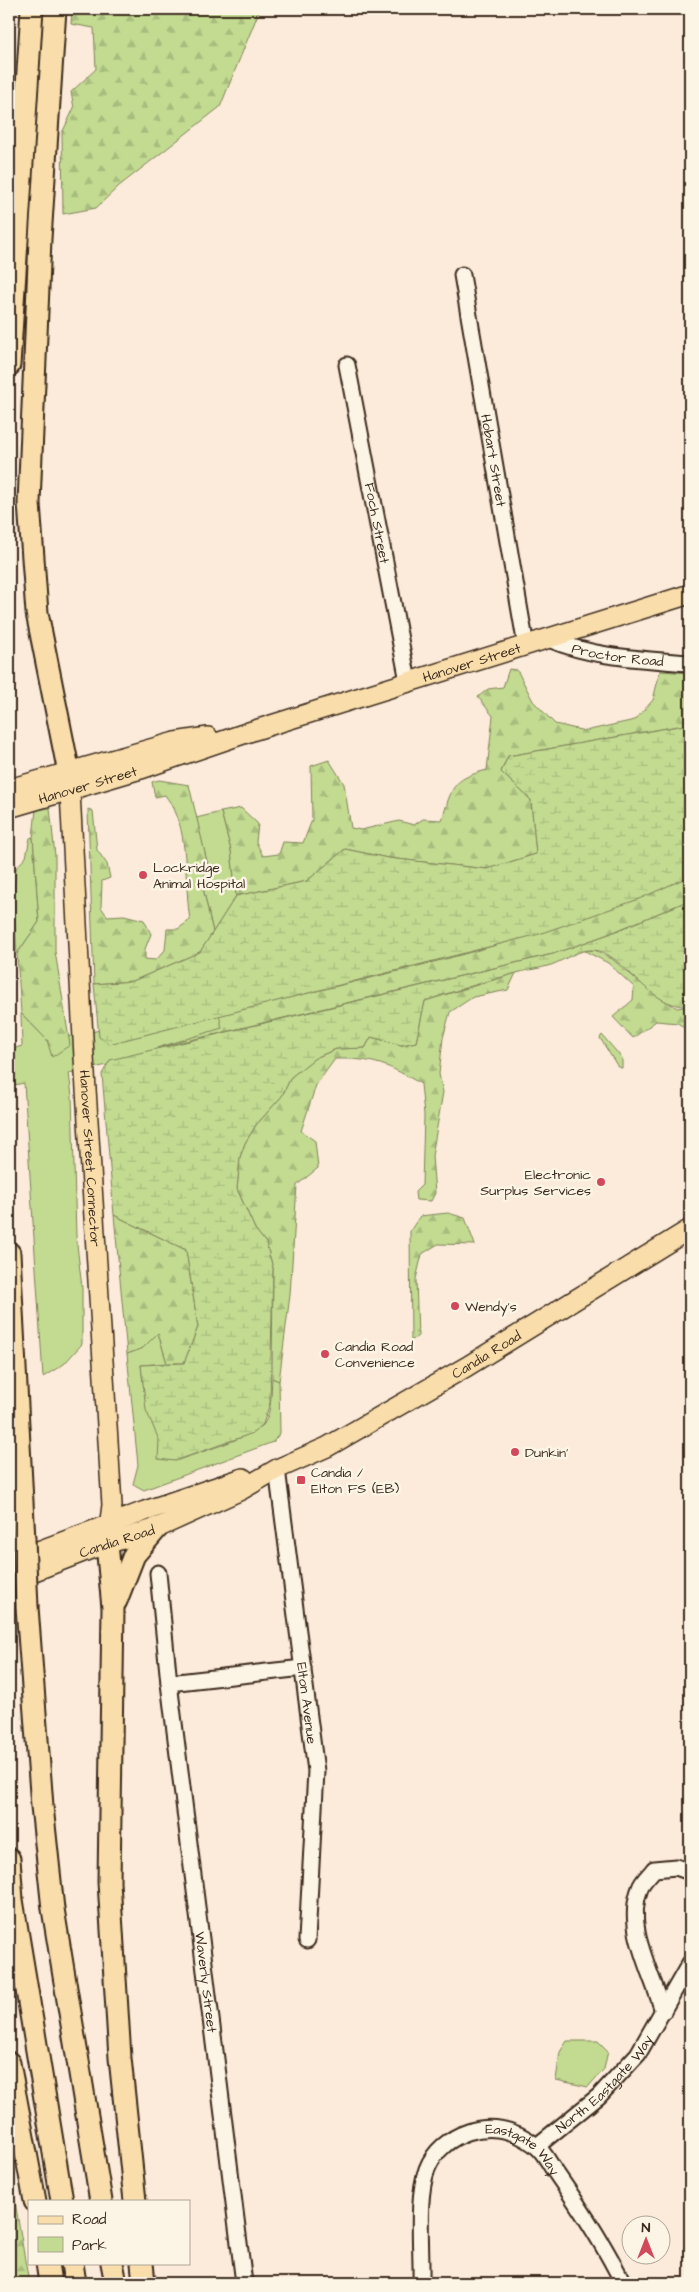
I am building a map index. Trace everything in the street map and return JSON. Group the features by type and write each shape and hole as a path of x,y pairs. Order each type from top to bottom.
{"highway":[{"path":"9,365 32,9"},
{"path":"55,9 40,257 29,503 37,614 69,782"},
{"path":"9,1253 27,1607 42,1806 53,1909 101,2200"},
{"path":"113,1608 134,1555 157,1528"},
{"path":"109,1534 113,1608 109,1882 120,2058 135,2200"},
{"path":"9,1859 12,1900 62,2200"},
{"path":"9,2063 35,2200"},
{"path":"47,2264 50,2283"},
{"path":"72,2264 75,2283"},
{"path":"112,2264 116,2283"},
{"path":"142,2264 144,2283"}],"main road":[{"name":"Hanover Street","path":"9,808 69,782 175,742 252,731 690,594"},
{"name":"Hanover Street","path":"9,789 69,782"},
{"name":"Hanover Street Connector","path":"69,782 81,1010 112,1505 109,1534"},
{"name":"Candia Road","path":"9,1562 109,1534 157,1528 241,1490 277,1469 361,1428 688,1232"},
{"name":"Candia Road","path":"9,1580 109,1534 237,1480 277,1469"}],"street":[{"name":"Hobart Street","path":"462,274 526,646"},
{"name":"Foch Street","path":"347,365 408,681"},
{"name":"Proctor Road","path":"549,639 573,650 690,663"},
{"name":"Elton Avenue","path":"277,1469 316,1771 307,1940"},
{"name":"Waverly Street","path":"158,1573 169,1683 244,2283"},
{"path":"169,1683 303,1668"},
{"path":"663,2012 641,1945 636,1925 635,1904 640,1886 654,1869 676,1867 690,1872"},
{"name":"North Eastgate Way","path":"537,2146 580,2112 619,2076 638,2054 690,1963"},
{"name":"Eastgate Way","path":"421,2283 422,2196 427,2169 442,2146 458,2136 479,2128 506,2130 537,2146 592,2226 623,2283"}],"green space":[{"path":"72,9 260,9 220,107 119,186 96,208 63,214 62,133 74,108 71,92 96,69 94,28 71,24"},
{"path":"509,669 517,670 533,701 555,724 585,731 635,720 653,700 660,671 690,673 690,724 508,756 501,772 531,800 536,854 487,869 388,858 345,849 307,881 236,896 231,850 221,812 241,808 258,824 256,842 263,856 279,854 283,842 303,843 312,820 311,766 329,760 344,784 351,828 361,830 399,821 414,825 423,819 442,820 451,792 455,786 466,777 487,770 493,716 478,697 488,689 503,687"},
{"path":"690,724 690,876 639,899 539,934 109,1044 99,1037 94,984 133,981 200,952 236,896 307,881 345,849 388,858 487,869 536,854 531,800 501,772 508,756"},
{"path":"159,780 189,785 208,866 202,884 213,932 200,952 133,981 94,984 88,809 93,811 97,850 107,864 110,878 102,881 101,907 107,916 124,915 144,920 151,934 145,949 145,959 156,960 165,950 167,929 178,929 190,920 182,835 174,809 165,795 155,797 152,782"},
{"path":"50,808 55,856 55,951 70,1045 52,1057 47,1040 21,1013 17,954 39,922 33,837 36,810"},
{"path":"221,812 231,850 236,896 213,932 202,884 208,866 196,818"},
{"path":"33,837 39,922 17,954 13,904 16,868 26,857 30,838"},
{"path":"690,866 690,905 659,919 605,935 127,1061 69,1073 72,1096 76,1236 82,1288 82,1344 64,1364 43,1377 24,1083 9,1086 9,1050 22,1046 21,1013 48,1041 119,1026"},
{"path":"690,876 690,900 609,934 553,954 157,1048 222,1028 219,1015 458,956 517,939 634,900"},
{"path":"690,900 690,1006 675,1005 662,999 649,991 605,953 588,950 542,968 502,977 425,1001 416,1042 401,1045 371,1037 365,1048 336,1049 315,1058 291,1077 282,1096 256,1125 245,1143 240,1157 237,1189 255,1229 266,1243 273,1268 270,1403 263,1424 253,1433 175,1461 158,1459 159,1440 146,1410 141,1365 184,1363 198,1327 186,1250 114,1215 102,1074 110,1060 553,954 609,934"},
{"path":"595,950 611,958 654,994 677,1008 690,1006 690,1033 678,1023 656,1021 633,1038 613,1017 633,1000 634,987 608,963 585,951"},
{"path":"516,973 508,990 473,997 450,1012 443,1038 439,1074 443,1092 432,1156 435,1193 431,1201 416,1200 415,1192 422,1185 424,1115 421,1084 390,1067 370,1061 335,1059 316,1085 301,1131 315,1141 318,1168 297,1185 290,1295 279,1381 272,1378 273,1268 266,1243 255,1229 237,1189 240,1157 245,1143 256,1125 282,1096 291,1077 315,1058 336,1049 365,1048 371,1037 401,1045 416,1042 425,1001"},
{"path":"602,1035 622,1058 622,1068 618,1067 600,1038"},
{"path":"448,1213 465,1218 475,1245 438,1244 422,1254 416,1279 418,1336 411,1341 410,1231 420,1216"},
{"path":"114,1215 186,1250 198,1327 184,1363 167,1363 158,1333 143,1348 127,1354"},
{"path":"158,1332 167,1363 141,1365 150,1416 159,1438 175,1461 249,1434 264,1424 270,1407 272,1378 279,1381 280,1433 273,1442 144,1490 133,1484 138,1465 127,1354 143,1348"},
{"path":"567,2041 598,2041 608,2051 604,2069 588,2087 556,2080 560,2052"},
{"path":"9,2167 29,2283 9,2283"}],"place":[{"name":"Lockridge Animal Hospital","path":"143,875"},
{"name":"Electronic Surplus Services","path":"601,1182"},
{"name":"Wendy's","path":"455,1306"},
{"name":"Candia Road Convenience","path":"325,1354"},
{"name":"Dunkin'","path":"515,1452"},
{"name":"Candia / Elton FS (EB)","path":"301,1480"}]}
